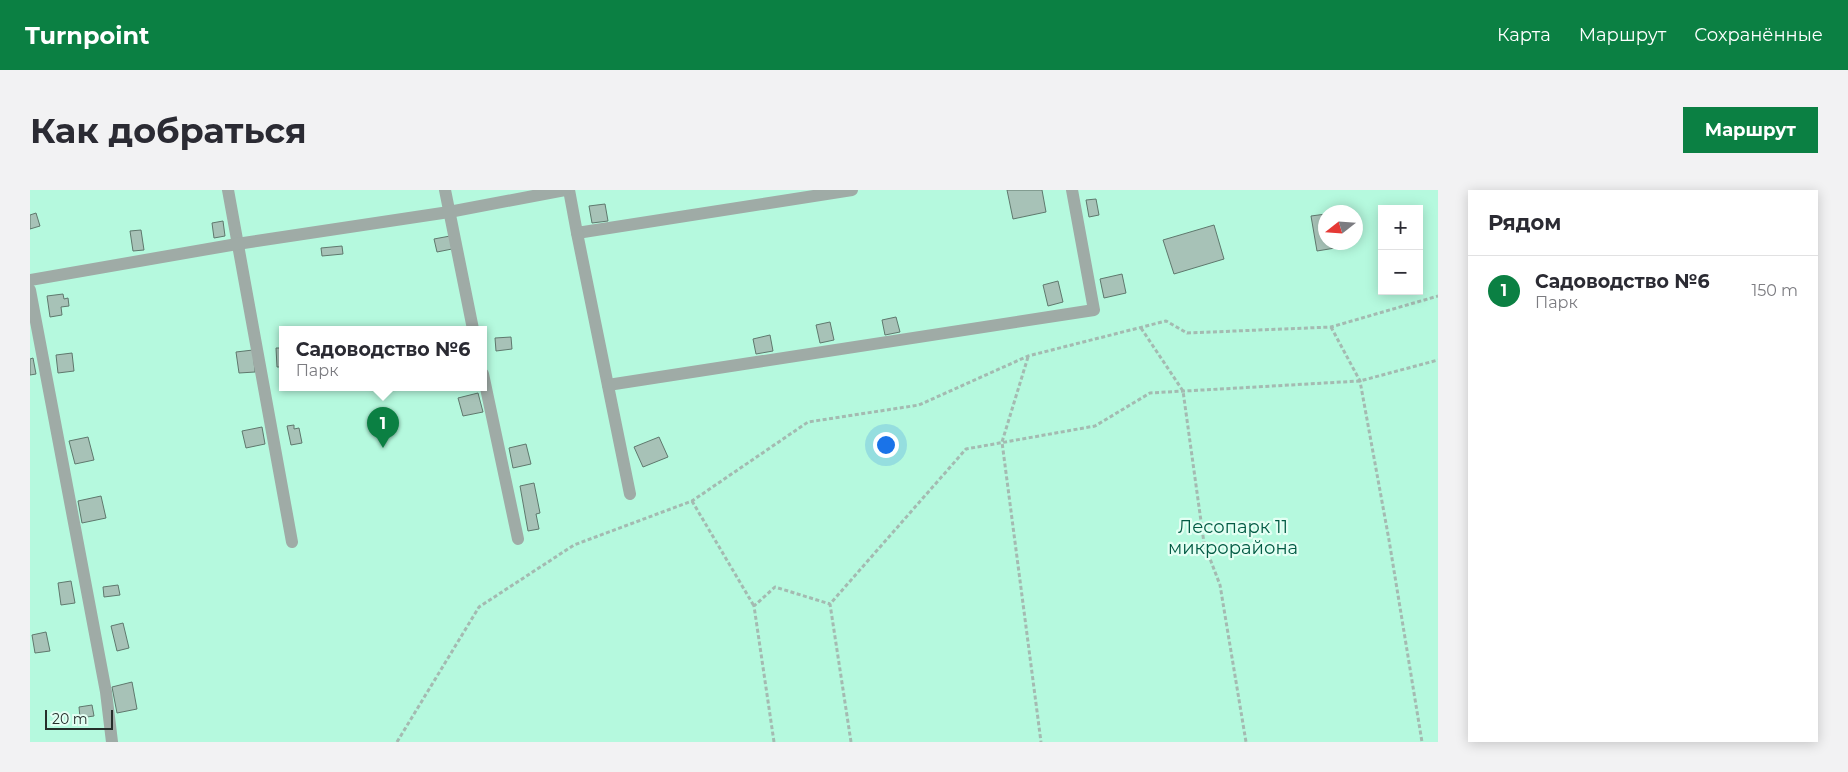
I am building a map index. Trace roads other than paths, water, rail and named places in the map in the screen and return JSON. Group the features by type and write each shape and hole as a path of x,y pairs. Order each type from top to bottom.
{"lane":[{"path":"228,190 292,542"},
{"path":"445,190 473,326"},
{"path":"30,280 237,244 449,212 565,190"},
{"path":"570,190 630,494"},
{"path":"577,233 852,190"},
{"path":"608,385 1094,310 1072,190"},
{"path":"30,290 106,692 112,742"},
{"path":"487,391 518,539"}],"place":[{"name":"Садоводство №6","path":"383,448"}],"park label":[{"name":"Лесопарк 11 микрорайона","path":"1233,537"}]}
